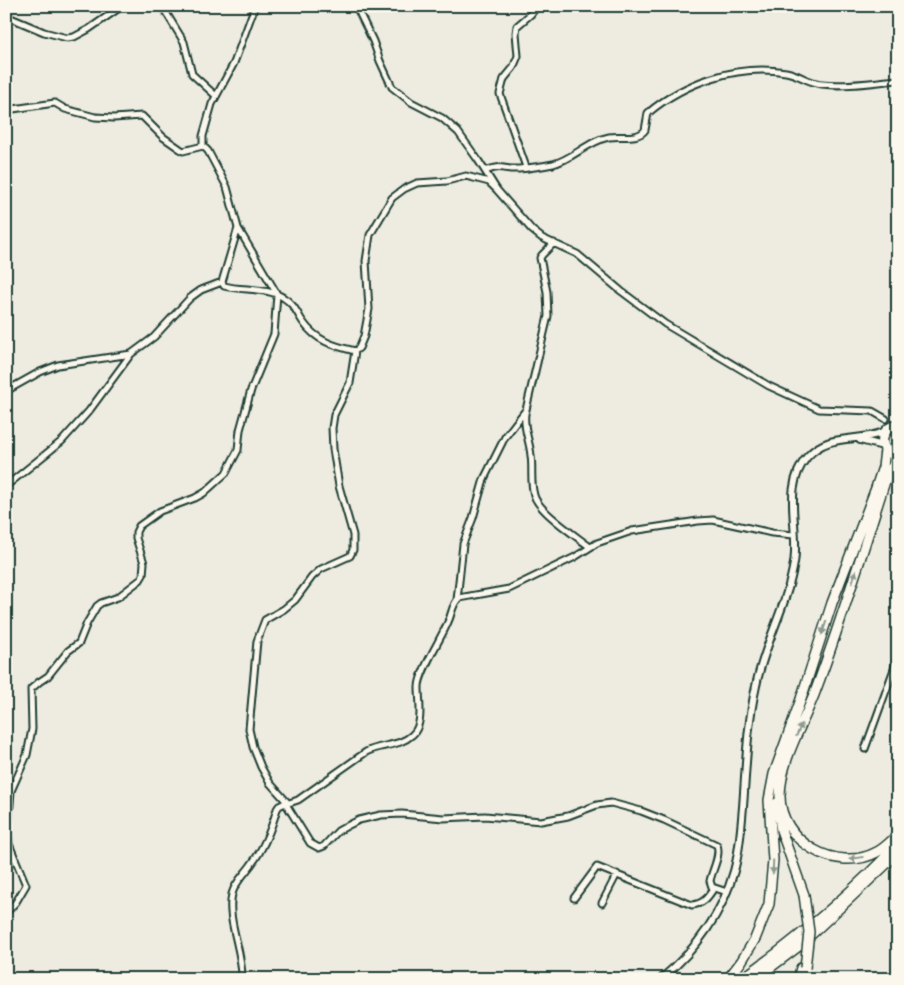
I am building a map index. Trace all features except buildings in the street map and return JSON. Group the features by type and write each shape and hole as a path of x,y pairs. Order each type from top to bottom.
{"highway":[{"path":"728,979 755,939 769,904 773,860 769,808 777,763 801,699 832,603 876,488 883,467 884,448 882,441 891,428"},
{"path":"802,979 809,932 803,896 779,824 778,782 814,695 887,475 898,457 889,453 884,448"},
{"path":"782,771 780,796 784,815 797,836 819,853 838,859 860,858 877,853 898,835"},
{"path":"772,784 773,814 776,830 803,896"},
{"path":"742,979 788,946 898,844"},
{"path":"755,979 799,946 898,853"},
{"path":"798,979 803,968"}],"street":[{"path":"6,16 44,32 67,38 74,37 89,29 122,6"},
{"path":"162,6 184,42 192,74 215,95"},
{"path":"255,6 234,62 223,85 215,95 203,136 203,146 208,151 227,187 238,228 277,294 294,306 304,324 319,339 356,350"},
{"path":"356,6 392,87 411,102 450,124 464,138 497,190"},
{"path":"526,167 500,94 504,79 513,68 518,56 516,33 518,26 537,6"},
{"path":"485,171 497,166 516,169 561,162 592,143 608,137 638,136 645,130 648,113 678,92 695,84 735,73 764,70 788,72 810,82 822,84 898,80"},
{"path":"6,110 55,103 65,109 95,117 142,116 163,137 183,151 203,146"},
{"path":"727,892 714,888 710,881 718,856 717,845 664,820 615,803 597,805 568,816 541,822 486,816 442,818 402,814 381,815 359,820 347,826 338,831 324,846 319,848 310,842 286,804 286,800 270,783 261,767 253,747 249,729 257,640 265,620 284,610 295,600 312,577 321,569 350,556 353,550 353,535 339,486 333,449 332,428 334,415 350,383 356,350 359,348 364,336 369,309 366,261 370,235 392,198 404,189 417,183 447,181 466,176 489,182 532,230 577,254 621,291 665,324 769,386 819,409 872,411 886,418 891,428"},
{"path":"222,282 238,228"},
{"path":"554,243 540,258 547,292 548,316 524,422 531,455 532,488 536,500 553,518 590,547"},
{"path":"222,282 224,286 228,287 277,294"},
{"path":"6,486 62,441 89,411 132,354 154,337 190,298 201,290 222,282"},
{"path":"6,913 26,885 9,844 8,830 11,791 27,755 32,729 31,689 50,674 62,657 79,644 97,606 118,597 140,580 143,575 144,563 136,538 139,526 160,511 195,498 221,477 230,466 238,450 240,430 251,390 274,334 277,294"},
{"path":"6,391 40,372 58,366 132,354"},
{"path":"242,979 241,959 230,905 235,884 250,866 267,840 277,809 280,806 298,800 366,752 374,748 397,744 414,734 419,721 420,680 457,600 463,544 473,518 484,479 504,437 526,410"},
{"path":"886,418 891,428"},
{"path":"661,979 683,960 702,938 727,892 734,872 738,851 755,688 792,575 795,557 793,488 796,477 802,464 810,454 821,446 836,440 874,436 891,428"},
{"path":"854,439 884,448"},
{"path":"457,600 469,595 489,594 508,589 574,558 590,547 632,532 704,520 719,521 767,532 794,534"},
{"path":"864,749 894,669 898,653"},
{"path":"574,898 597,867 692,905 698,905 705,901 714,888"},
{"path":"602,903 616,874"}]}
